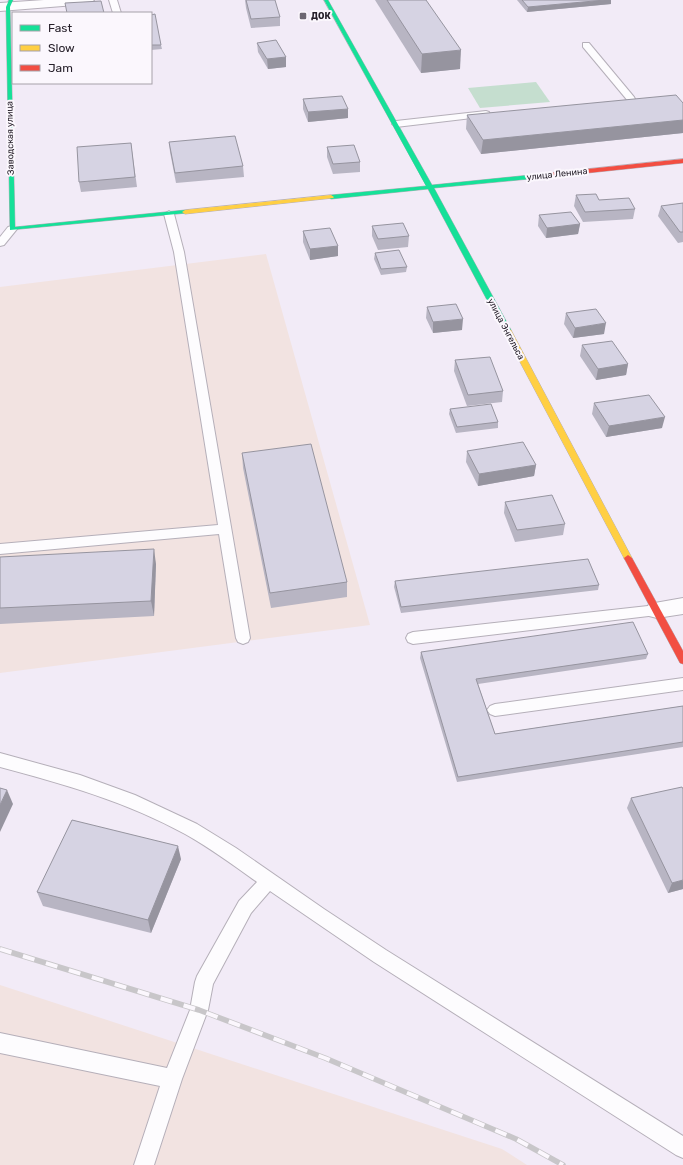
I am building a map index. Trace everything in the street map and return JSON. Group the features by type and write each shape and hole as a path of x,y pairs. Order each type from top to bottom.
{"street":[{"path":"6,4 88,0"},
{"name":"улица Энгельса","path":"326,0 396,124 683,660"},
{"name":"Заводская улица","path":"6,4 12,229"},
{"name":"улица Ленина","path":"12,229 683,161"},
{"path":"657,610 683,606"}],"lane":[{"path":"113,0 117,12"},
{"path":"586,45 630,100"},
{"path":"396,124 496,113"},
{"path":"169,214 179,252 243,638"},
{"path":"0,243 12,229"},
{"path":"0,549 224,529"},
{"path":"413,638 657,610"},
{"path":"495,710 683,684"},
{"path":"0,760 74,780 129,800 162,814 191,829 230,853 318,915 380,956 683,1148"},
{"path":"144,1165 172,1079 199,1010 204,982 245,907 269,880"},
{"path":"0,1043 172,1079"}],"shaded area":[{"path":"266,254 370,625 0,673 0,287"},
{"path":"0,985 502,1149 527,1165 0,1165"}],"green space":[{"path":"536,82 550,102 480,108 468,88"}],"building":[{"path":"246,0 275,0 280,17 251,19"},
{"path":"387,0 426,0 461,50 422,54"},
{"path":"522,0 605,0 528,7"},
{"path":"101,1 104,12 67,12 65,3"},
{"path":"155,14 161,45 152,45 152,15"},
{"path":"276,40 286,57 267,59 257,43"},
{"path":"676,95 683,103 683,120 483,140 467,115"},
{"path":"342,96 348,109 308,112 303,99"},
{"path":"235,136 243,166 175,173 169,142"},
{"path":"131,143 135,177 79,182 77,147"},
{"path":"354,145 360,162 333,164 327,147"},
{"path":"596,194 599,200 629,198 635,209 585,212 576,195"},
{"path":"683,203 683,232 680,232 661,206"},
{"path":"571,212 580,224 547,228 539,215"},
{"path":"403,223 409,236 378,239 372,226"},
{"path":"330,228 338,246 310,249 303,231"},
{"path":"399,250 407,267 381,269 375,253"},
{"path":"456,304 463,319 433,322 427,307"},
{"path":"596,309 606,323 575,328 566,313"},
{"path":"612,341 628,364 598,369 582,345"},
{"path":"490,357 503,391 468,395 455,360"},
{"path":"649,395 665,417 609,426 594,403"},
{"path":"491,404 498,422 457,427 450,409"},
{"path":"523,442 536,465 479,474 467,451"},
{"path":"311,444 347,582 270,593 242,453"},
{"path":"552,495 565,524 517,530 505,502"},
{"path":"154,549 151,601 0,608 0,557"},
{"path":"588,559 599,585 401,607 395,581"},
{"path":"633,622 648,654 476,679 495,734 683,706 683,742 458,777 421,652"},
{"path":"682,787 683,880 672,883 631,798"},
{"path":"0,788 7,790 0,805"},
{"path":"72,820 178,846 148,920 37,892"}],"railway":[{"path":"0,949 199,1010 325,1058 516,1139 563,1165"}],"traffic: fast":[{"path":"11,0 8,7 12,229 185,212"},
{"path":"326,0 430,187 540,176"},
{"path":"331,197 430,187 507,330"}],"traffic: slow":[{"path":"185,212 331,197"},
{"path":"507,330 628,558"}],"traffic: jam":[{"path":"540,176 683,161"},
{"path":"628,558 683,660"}],"place":[{"name":"ДОК","path":"303,16"}]}
